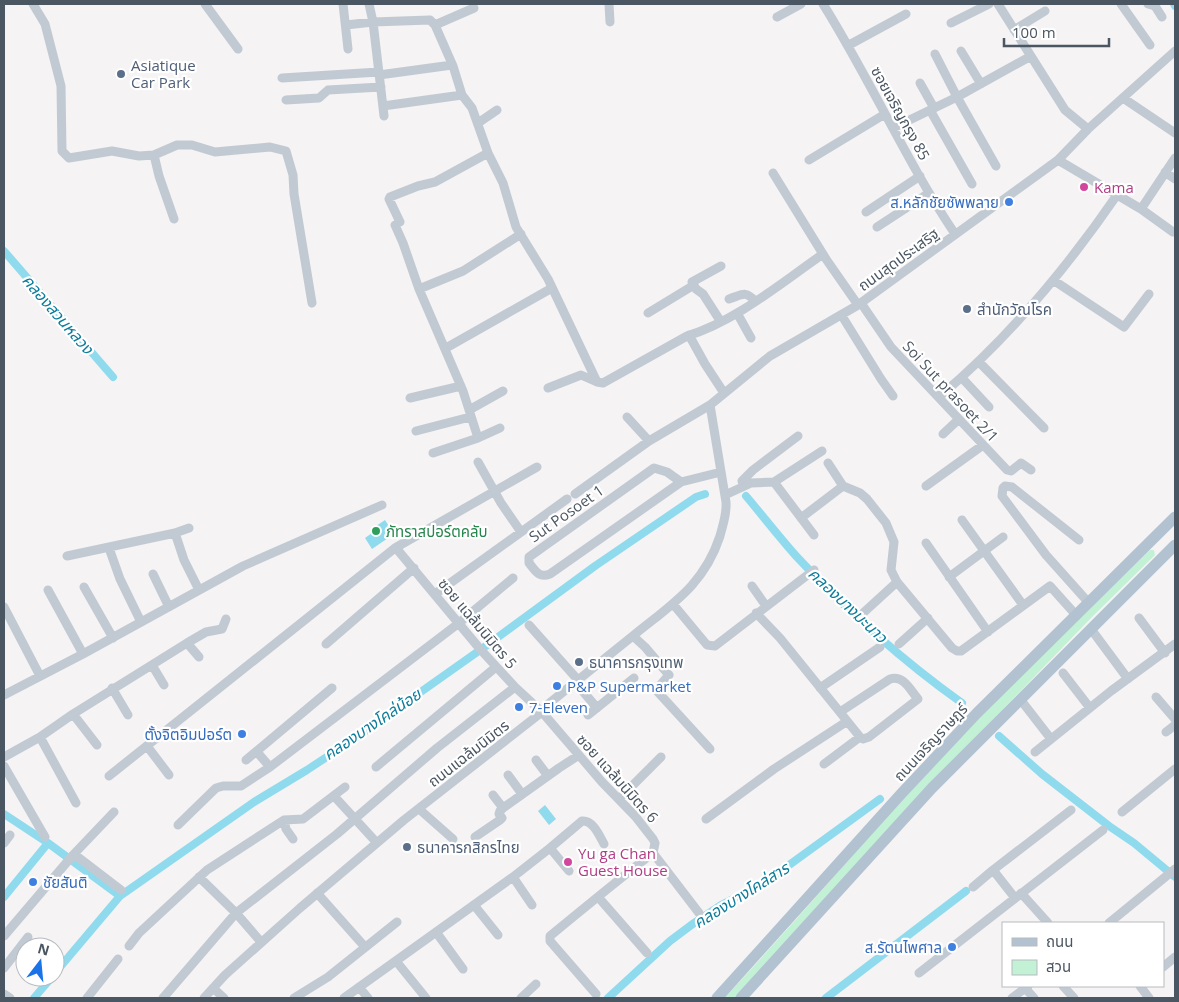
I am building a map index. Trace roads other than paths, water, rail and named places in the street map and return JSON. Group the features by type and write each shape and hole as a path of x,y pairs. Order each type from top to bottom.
{"main road":[{"name":"ถนนเจริญราษฎร์","path":"717,998 977,713 1175,517"},
{"path":"741,998 932,788 1173,547 1155,538"}],"street":[{"path":"33,4 45,24 61,86 62,151 69,158 112,151 140,156 154,155 178,145 192,146 215,152 270,147 286,150 293,175 294,194 312,303"},
{"path":"205,4 238,49"},
{"path":"343,4 348,49"},
{"path":"369,4 373,22 384,116"},
{"path":"609,4 610,22"},
{"path":"777,17 801,4"},
{"name":"ซอยเจริญกรุง 85","path":"822,4 849,46 929,193 956,234"},
{"path":"951,23 989,4"},
{"path":"998,4 1065,110 1088,129"},
{"path":"1121,4 1150,45"},
{"path":"1148,4 1155,6 1162,17"},
{"path":"435,25 474,8"},
{"path":"1014,30 1045,11"},
{"path":"849,46 906,14"},
{"path":"346,25 430,20 435,25 462,95 472,108 502,183 516,227 548,279 597,382"},
{"path":"961,51 981,84"},
{"name":"ถนนสุดประเสริฐ","path":"435,594 649,441 710,405 770,356 842,316 1058,160 1088,129 1175,51"},
{"path":"935,54 996,166"},
{"path":"892,128 957,97 1031,56"},
{"path":"282,78 379,74 452,65"},
{"path":"920,83 972,184"},
{"path":"286,100 320,98 328,90 381,87"},
{"path":"383,106 462,95"},
{"path":"1123,98 1175,133"},
{"path":"478,123 497,110"},
{"path":"809,160 885,114"},
{"path":"478,438 446,348 419,289 389,199 418,186 436,182 488,152"},
{"path":"154,155 159,176 174,218"},
{"path":"1141,209 1175,158"},
{"path":"1058,160 1141,209 1174,232"},
{"path":"1164,172 1175,179"},
{"name":"Soi Sut prasoet 2/1","path":"773,173 823,254 892,347 1007,470 1012,470 1020,463 1031,470"},
{"path":"866,212 920,176"},
{"path":"877,226 929,193"},
{"path":"939,397 979,362 1053,280 1117,195"},
{"path":"419,289 463,271 521,234"},
{"path":"548,388 581,375 603,383 689,335 721,322 823,254"},
{"path":"648,313 694,284 692,282 720,266"},
{"path":"1053,280 1124,327 1149,294"},
{"path":"694,284 704,294 721,322"},
{"path":"446,348 552,288"},
{"path":"729,300 749,294 755,301"},
{"path":"737,312 751,338"},
{"path":"842,316 893,396"},
{"path":"689,335 724,393"},
{"path":"979,362 1044,428"},
{"path":"962,378 989,407"},
{"path":"410,398 461,386"},
{"path":"416,431 470,414 503,391"},
{"path":"710,405 725,495 751,483 774,482 822,451"},
{"path":"627,417 649,441"},
{"path":"943,434 959,419"},
{"path":"433,453 478,438 500,428"},
{"path":"744,486 742,481 753,470 798,436"},
{"path":"926,486 983,445"},
{"path":"478,462 521,532"},
{"path":"828,463 844,486 860,493 867,499 890,530 894,542 891,570 897,582 952,648 961,651 1050,586 1076,615"},
{"path":"110,776 396,548 537,467"},
{"name":"Sut Posoet 1","path":"682,482 667,472 654,468 529,556 529,563 537,574 541,576 550,574 682,482 721,472"},
{"path":"774,482 814,535"},
{"path":"801,518 844,486"},
{"path":"1079,540 1012,487 1005,486 1003,488 1002,496 1046,555 1088,602"},
{"name":"ถนนแฉล้มนิมิตร","path":"204,998 261,942 376,843 542,712 547,705 673,604 691,587 707,566 716,548 726,514 725,495"},
{"path":"4,695 113,638 243,566 382,505"},
{"path":"962,520 1023,605"},
{"path":"67,556 175,534 189,528"},
{"path":"175,534 184,560 199,590"},
{"path":"949,577 1003,537"},
{"path":"926,543 988,632"},
{"path":"109,548 120,579 141,622"},
{"name":"ซอย แฉล้มนิมิตร 5","path":"396,548 496,667 542,712"},
{"path":"326,644 414,568"},
{"path":"673,604 710,647 715,646 811,573"},
{"path":"153,574 169,607"},
{"path":"178,825 216,788 240,786 270,767 459,623 513,578"},
{"path":"862,614 897,582"},
{"path":"752,586 766,606"},
{"path":"84,587 113,638"},
{"path":"48,590 83,654"},
{"path":"4,607 40,676"},
{"path":"756,613 780,638 846,722 863,739 918,699 905,683 899,678 894,678 840,712"},
{"path":"899,644 928,618"},
{"path":"1139,618 1165,653"},
{"path":"4,757 40,737 112,688 188,642 206,632 222,629 226,619"},
{"path":"529,625 577,681 597,708"},
{"path":"1091,629 1128,679"},
{"path":"633,636 669,675 656,690 710,749"},
{"path":"188,642 199,657"},
{"path":"1035,752 1175,644"},
{"path":"820,688 880,647"},
{"path":"152,665 164,685"},
{"path":"376,767 496,667"},
{"path":"1062,673 1090,708"},
{"path":"588,715 634,678"},
{"path":"163,998 236,913 355,819 437,748 515,687"},
{"path":"112,688 128,715"},
{"path":"246,760 332,688"},
{"path":"1156,697 1175,720"},
{"path":"1020,699 1051,739"},
{"name":"ซอย แฉล้มนิมิตร 6","path":"542,712 653,839 655,843 653,853 698,913"},
{"path":"73,714 96,745"},
{"path":"706,819 774,769 846,722"},
{"path":"1166,732 1175,725"},
{"path":"40,737 76,803"},
{"path":"824,764 860,737"},
{"path":"147,746 169,774"},
{"path":"257,752 270,767"},
{"path":"475,837 502,818 499,814 503,808 579,755"},
{"path":"619,799 661,758"},
{"path":"536,760 548,776"},
{"path":"4,766 45,837"},
{"path":"1122,812 1175,769"},
{"path":"508,775 522,794"},
{"path":"129,946 139,933 215,865 284,820 303,819 345,787"},
{"path":"493,794 503,808"},
{"path":"334,796 376,843"},
{"path":"419,809 453,839"},
{"path":"973,887 1071,810"},
{"path":"4,936 72,857 114,812"},
{"path":"284,820 286,829 293,839"},
{"path":"344,998 513,877 582,821 587,821 591,824 604,844"},
{"path":"918,973 1103,830"},
{"path":"4,843 10,835"},
{"path":"550,848 569,871"},
{"path":"596,994 550,941 550,936 599,898 614,882 653,853"},
{"path":"72,857 121,890"},
{"path":"1110,922 1175,869"},
{"path":"993,870 1047,922"},
{"path":"513,877 532,905"},
{"path":"199,878 236,913 261,942"},
{"path":"317,893 365,947"},
{"path":"599,898 647,953"},
{"path":"474,904 498,935"},
{"path":"294,998 328,977 397,922"},
{"path":"436,932 463,970"},
{"path":"4,968 15,954"},
{"path":"1164,966 1175,957"},
{"path":"88,998 118,959"},
{"path":"396,960 426,998"},
{"path":"521,998 536,984"},
{"path":"359,987 368,998"},
{"path":"1012,998 1027,987 1034,998"},
{"path":"1064,987 1074,998"},
{"path":"1141,987 1149,998"},
{"path":"213,988 224,998"},
{"path":"4,994 10,998"}],"water":[{"path":"385,520 394,534 372,549 365,538 372,533 370,530"},
{"path":"545,805 556,819 549,825 538,811"}],"waterway":[{"name":"คลองสวนหลวง","path":"4,251 113,377"},
{"name":"คลองบางโคล่น้อย","path":"65,961 120,896 254,802 357,737 595,566 696,497 705,494"},
{"name":"คลองบางมะนาว","path":"746,496 797,557 836,597 897,653 962,703"},
{"name":"คลองบางมะนาว","path":"999,736 1042,774 1134,843 1175,877"},
{"name":"คลองบางโคล่สาร","path":"608,998 670,941 694,923 721,905 763,884 880,799"},
{"path":"4,814 48,843 120,896"},
{"path":"4,897 48,843"},
{"path":"826,998 966,891"},
{"name":"คลองบางโคล่น้อย","path":"34,998 43,987"}],"place":[{"name":"Asiatique Car Park","path":"121,74"},
{"name":"Kama","path":"1084,187"},
{"name":"ส.หลักชัยซัพพลาย","path":"1009,202"},
{"name":"สำนักวัณโรค","path":"967,309"},
{"name":"ภัทราสปอร์ตคลับ","path":"376,531"},
{"name":"ธนาคารกรุงเทพ","path":"579,662"},
{"name":"P&P Supermarket","path":"557,686"},
{"name":"7-Eleven","path":"519,707"},
{"name":"ตั้งจิตอิมปอร์ต","path":"242,734"},
{"name":"ธนาคารกสิกรไทย","path":"407,847"},
{"name":"Yu ga Chan Guest House","path":"568,862"},
{"name":"ชัยสันติ","path":"33,882"},
{"name":"ส.รัตนไพศาล","path":"952,947"}]}
